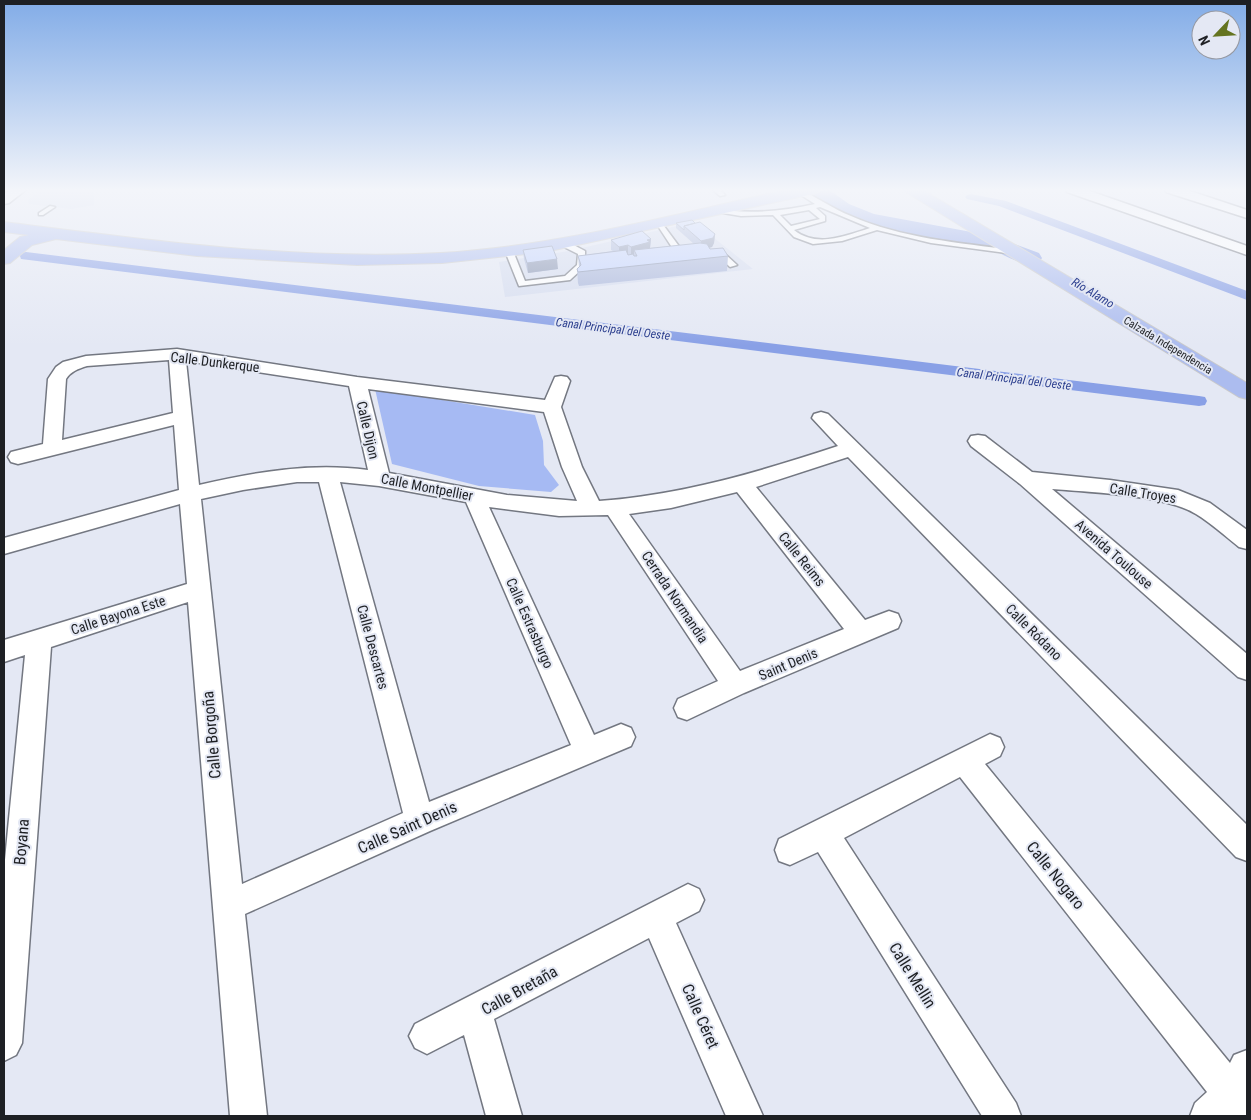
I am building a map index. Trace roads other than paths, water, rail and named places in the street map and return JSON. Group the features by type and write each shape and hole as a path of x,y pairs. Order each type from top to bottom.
{"main road":[{"path":"4,259 26,241"},
{"path":"116,241 197,251 356,260 439,250 509,251 571,241"},
{"path":"287,241 397,246 439,250 442,252 445,250 516,241"},
{"name":"Calzada Independencia","path":"995,241 1247,392"},
{"name":"Calzada Independencia","path":"1023,241 1247,373"}],"street":[{"path":"1219,241 1247,251"},
{"name":"Calle Dunkerque","path":"52,449 57,379 69,366 86,361 176,354 357,382 552,407"},
{"name":"Calle Borgoña","path":"176,354 248,1116"},
{"name":"Calle Dijon","path":"357,382 380,478"},
{"path":"552,407 561,382"},
{"name":"Cerrada Normandia","path":"552,407 565,450 603,509 735,686"},
{"path":"18,457 182,417"},
{"name":"Calle Ródano","path":"821,418 1247,846"},
{"name":"Avenida Toulouse","path":"978,441 1027,479 1247,669"},
{"name":"Calle Montpellier","path":"4,546 189,494 235,483 275,477 327,473 380,478 474,497 534,506 603,509 681,500 743,485 851,449"},
{"name":"Calle Descartes","path":"327,473 420,821"},
{"name":"Calle Troyes","path":"1027,479 1128,489 1178,497 1203,508 1247,541"},
{"name":"Calle Reims","path":"743,485 861,633"},
{"name":"Calle Estrasburgo","path":"474,497 587,750"},
{"name":"Calle Bayona Este","path":"4,651 198,590"},
{"name":"Saint Denis","path":"687,708 735,686 890,622"},
{"name":"Boyana","path":"4,1043 39,641"},
{"name":"Calle Saint Denis","path":"227,906 420,821 621,736"},
{"name":"Calle Nogaro","path":"790,850 977,754 1234,1098"},
{"name":"Calle Mellin","path":"823,834 1003,1116"},
{"name":"Calle Bretaña","path":"504,1116 475,1013 688,900"},
{"name":"Calle Céret","path":"656,916 745,1116"},
{"path":"427,1036 475,1013"}],"lane":[{"path":"672,241 680,253"},
{"path":"937,241 1013,252"},
{"path":"563,243 582,253 581,266"},
{"path":"509,251 522,284 567,278 581,266 599,264"},
{"path":"670,254 689,253"},
{"path":"707,253 722,256 733,265"}],"waterway":[{"name":"Río Alamo","path":"984,241 1031,258"},
{"path":"1103,241 1247,296"},
{"name":"Canal Principal del Oeste","path":"26,256 1199,401"}]}
